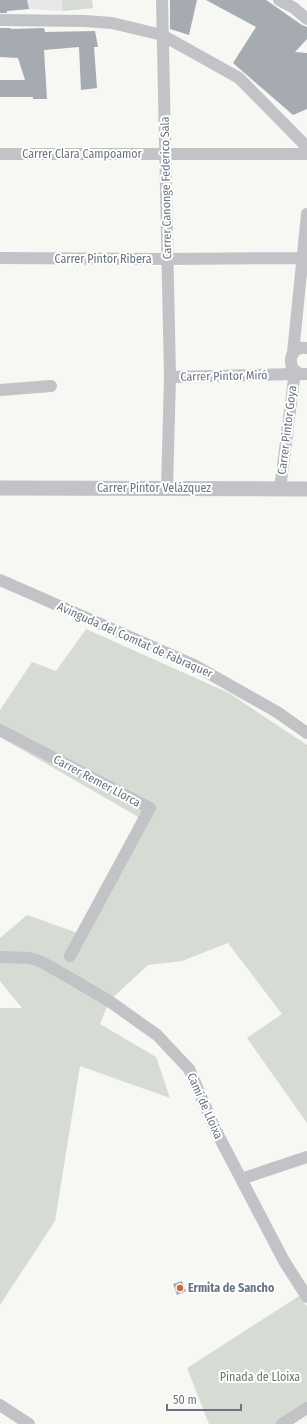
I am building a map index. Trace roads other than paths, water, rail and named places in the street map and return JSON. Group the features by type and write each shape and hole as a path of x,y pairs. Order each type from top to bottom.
{"street":[{"name":"Carrer Canonge Federico Sala","path":"162,0 170,377"},
{"path":"279,0 294,8 307,19"},
{"path":"0,20 85,21 112,23 162,35 239,78 307,147"},
{"name":"Carrer Clara Campoamor","path":"0,154 307,154"},
{"name":"Carrer Pintor Goya","path":"280,489 294,372 290,360 293,353 307,214"},
{"name":"Carrer Pintor Ribera","path":"0,258 302,258"},
{"path":"293,353 298,349 307,348"},
{"name":"Carrer Pintor Miró","path":"167,488 170,377 294,372 299,374 307,374"},
{"path":"0,390 51,386"},
{"name":"Carrer Pintor Velázquez","path":"0,488 307,489"},
{"name":"Avinguda del Comtat de Fabraquer","path":"0,580 194,665 277,712 307,733"},
{"name":"Carrer Remer Llorca","path":"1,732 150,808 70,956"},
{"name":"Camí de Lloixa","path":"0,956 29,958 40,962 109,1001 157,1035 189,1069 216,1131 240,1179 284,1261 307,1297"},
{"path":"240,1179 307,1157"},
{"path":"0,1405 29,1424"},
{"path":"282,1424 307,1408"}],"place":[{"name":"Ermita de Sancho","path":"180,1288"}],"park label":[{"name":"Pinada de Lloixa","path":"260,1377"}]}
